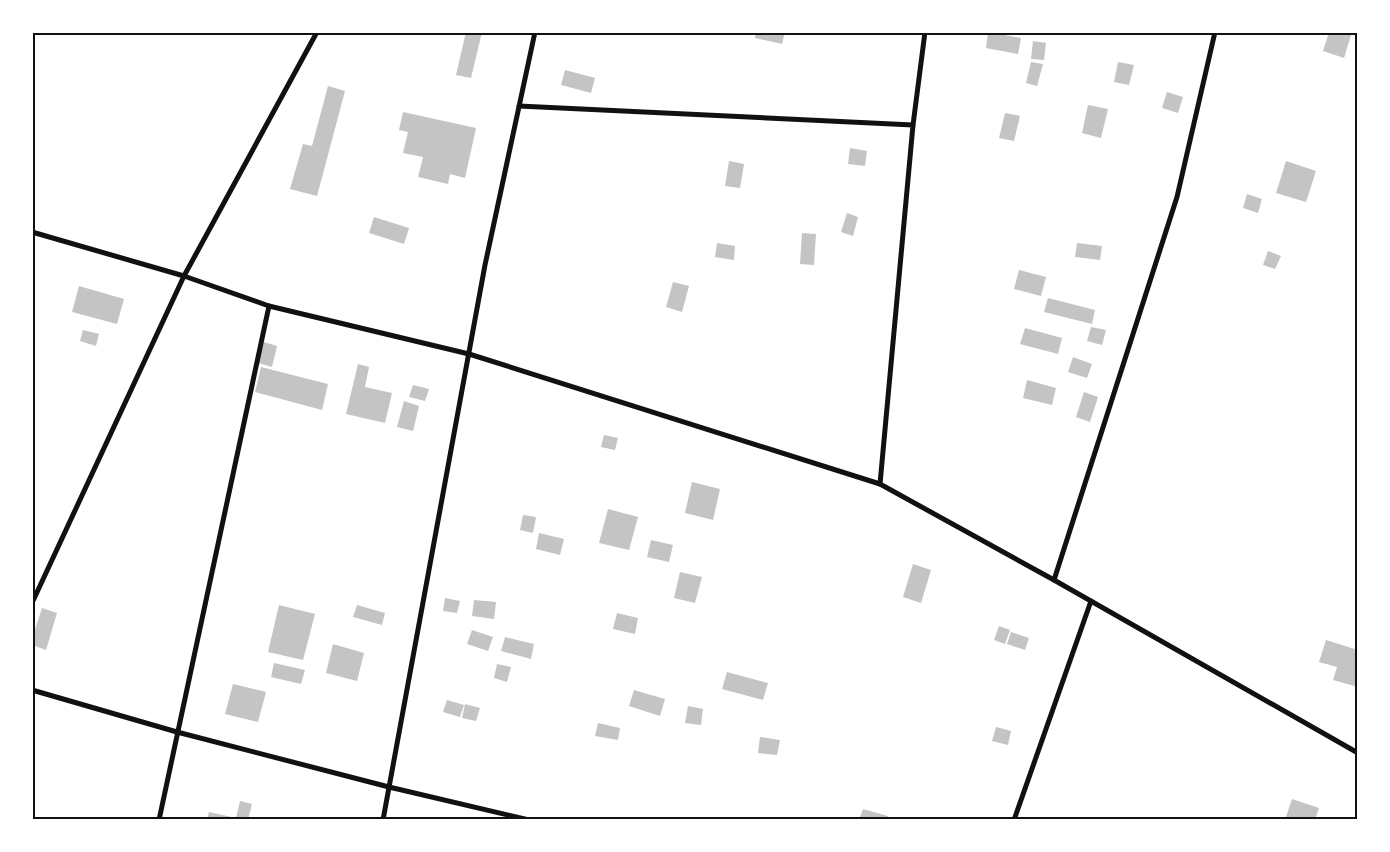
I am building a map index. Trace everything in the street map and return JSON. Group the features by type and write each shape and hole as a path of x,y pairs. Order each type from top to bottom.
{"street":[{"path":"32,603 184,276 317,32"},
{"path":"383,820 485,265 534,32"},
{"path":"880,484 913,125 925,32"},
{"path":"1054,580 1177,197 1215,32"},
{"path":"519,106 913,125"},
{"path":"32,232 184,276 269,306 469,354 880,484 1054,580 1358,753"},
{"path":"159,820 269,306"},
{"path":"1014,820 1091,601"},
{"path":"32,690 178,732 389,787 529,820"}],"building":[{"path":"466,32 482,32 471,78 456,75"},
{"path":"756,32 785,32 782,44 755,38"},
{"path":"988,32 1021,38 1018,54 986,48"},
{"path":"1329,32 1352,32 1344,58 1323,51"},
{"path":"1033,41 1046,43 1044,60 1031,59"},
{"path":"1031,62 1043,64 1037,86 1026,83"},
{"path":"1118,62 1134,65 1129,85 1114,82"},
{"path":"565,70 595,78 591,93 561,85"},
{"path":"328,86 345,91 317,196 290,189 303,144 312,146"},
{"path":"1167,92 1183,97 1178,113 1162,108"},
{"path":"1088,105 1108,109 1101,138 1082,133"},
{"path":"403,112 476,128 465,178 450,174 448,184 418,177 423,157 403,153 408,132 399,130"},
{"path":"1005,113 1020,116 1014,141 999,138"},
{"path":"850,148 867,151 865,166 848,164"},
{"path":"729,161 744,164 740,188 725,186"},
{"path":"1286,161 1316,171 1306,202 1276,193"},
{"path":"1247,194 1262,199 1258,213 1243,208"},
{"path":"847,213 858,217 853,236 841,232"},
{"path":"374,217 409,228 404,244 369,233"},
{"path":"802,233 816,234 814,265 800,264"},
{"path":"717,243 735,246 734,260 715,257"},
{"path":"1077,243 1102,246 1100,260 1075,257"},
{"path":"1268,251 1281,256 1275,269 1263,265"},
{"path":"1019,270 1046,277 1041,296 1014,289"},
{"path":"673,282 689,286 682,312 666,307"},
{"path":"79,286 124,299 117,324 72,312"},
{"path":"1048,298 1095,310 1092,324 1044,312"},
{"path":"1091,327 1106,330 1102,345 1087,341"},
{"path":"1025,328 1062,338 1058,354 1020,344"},
{"path":"83,330 99,334 96,346 80,341"},
{"path":"264,342 277,346 272,367 258,363"},
{"path":"1073,357 1092,364 1087,378 1068,372"},
{"path":"358,364 369,367 365,387 392,393 385,423 346,414"},
{"path":"261,367 328,384 322,410 255,392"},
{"path":"1027,380 1056,388 1052,405 1023,398"},
{"path":"413,385 429,389 425,401 409,397"},
{"path":"1084,392 1098,397 1090,422 1076,417"},
{"path":"404,401 419,406 413,431 397,427"},
{"path":"604,435 618,438 615,450 601,447"},
{"path":"692,482 720,489 713,520 685,513"},
{"path":"608,509 638,517 629,550 599,543"},
{"path":"523,515 536,517 533,533 520,530"},
{"path":"539,533 564,539 560,555 536,549"},
{"path":"651,540 673,545 669,562 647,557"},
{"path":"913,564 931,570 921,603 903,597"},
{"path":"680,572 702,577 695,603 674,598"},
{"path":"445,598 460,601 457,613 443,611"},
{"path":"474,600 496,602 494,619 472,616"},
{"path":"279,605 315,614 303,660 268,652"},
{"path":"357,605 385,613 382,625 353,617"},
{"path":"42,608 57,613 46,650 32,645 32,639"},
{"path":"617,613 638,618 635,634 613,629"},
{"path":"999,626 1010,630 1005,644 994,640"},
{"path":"472,630 493,637 488,651 467,644"},
{"path":"1011,632 1029,638 1025,650 1007,644"},
{"path":"505,637 534,644 531,659 501,651"},
{"path":"1326,640 1358,650 1358,687 1333,680 1337,667 1319,662"},
{"path":"333,644 364,653 357,681 326,673"},
{"path":"274,663 305,670 301,684 271,677"},
{"path":"497,664 511,667 507,682 494,678"},
{"path":"727,672 768,683 763,700 722,689"},
{"path":"233,684 266,692 258,722 225,714"},
{"path":"634,690 665,699 660,716 629,706"},
{"path":"447,700 464,705 460,717 443,712"},
{"path":"465,704 480,708 476,721 462,718"},
{"path":"688,706 703,709 701,725 685,723"},
{"path":"598,723 620,728 618,740 595,736"},
{"path":"996,727 1011,731 1008,745 992,741"},
{"path":"760,737 780,740 777,755 758,753"},
{"path":"1292,799 1319,808 1315,820 1285,820"},
{"path":"240,801 252,804 248,820 207,820 209,812 236,818"},
{"path":"863,809 888,816 888,820 859,820"}]}
